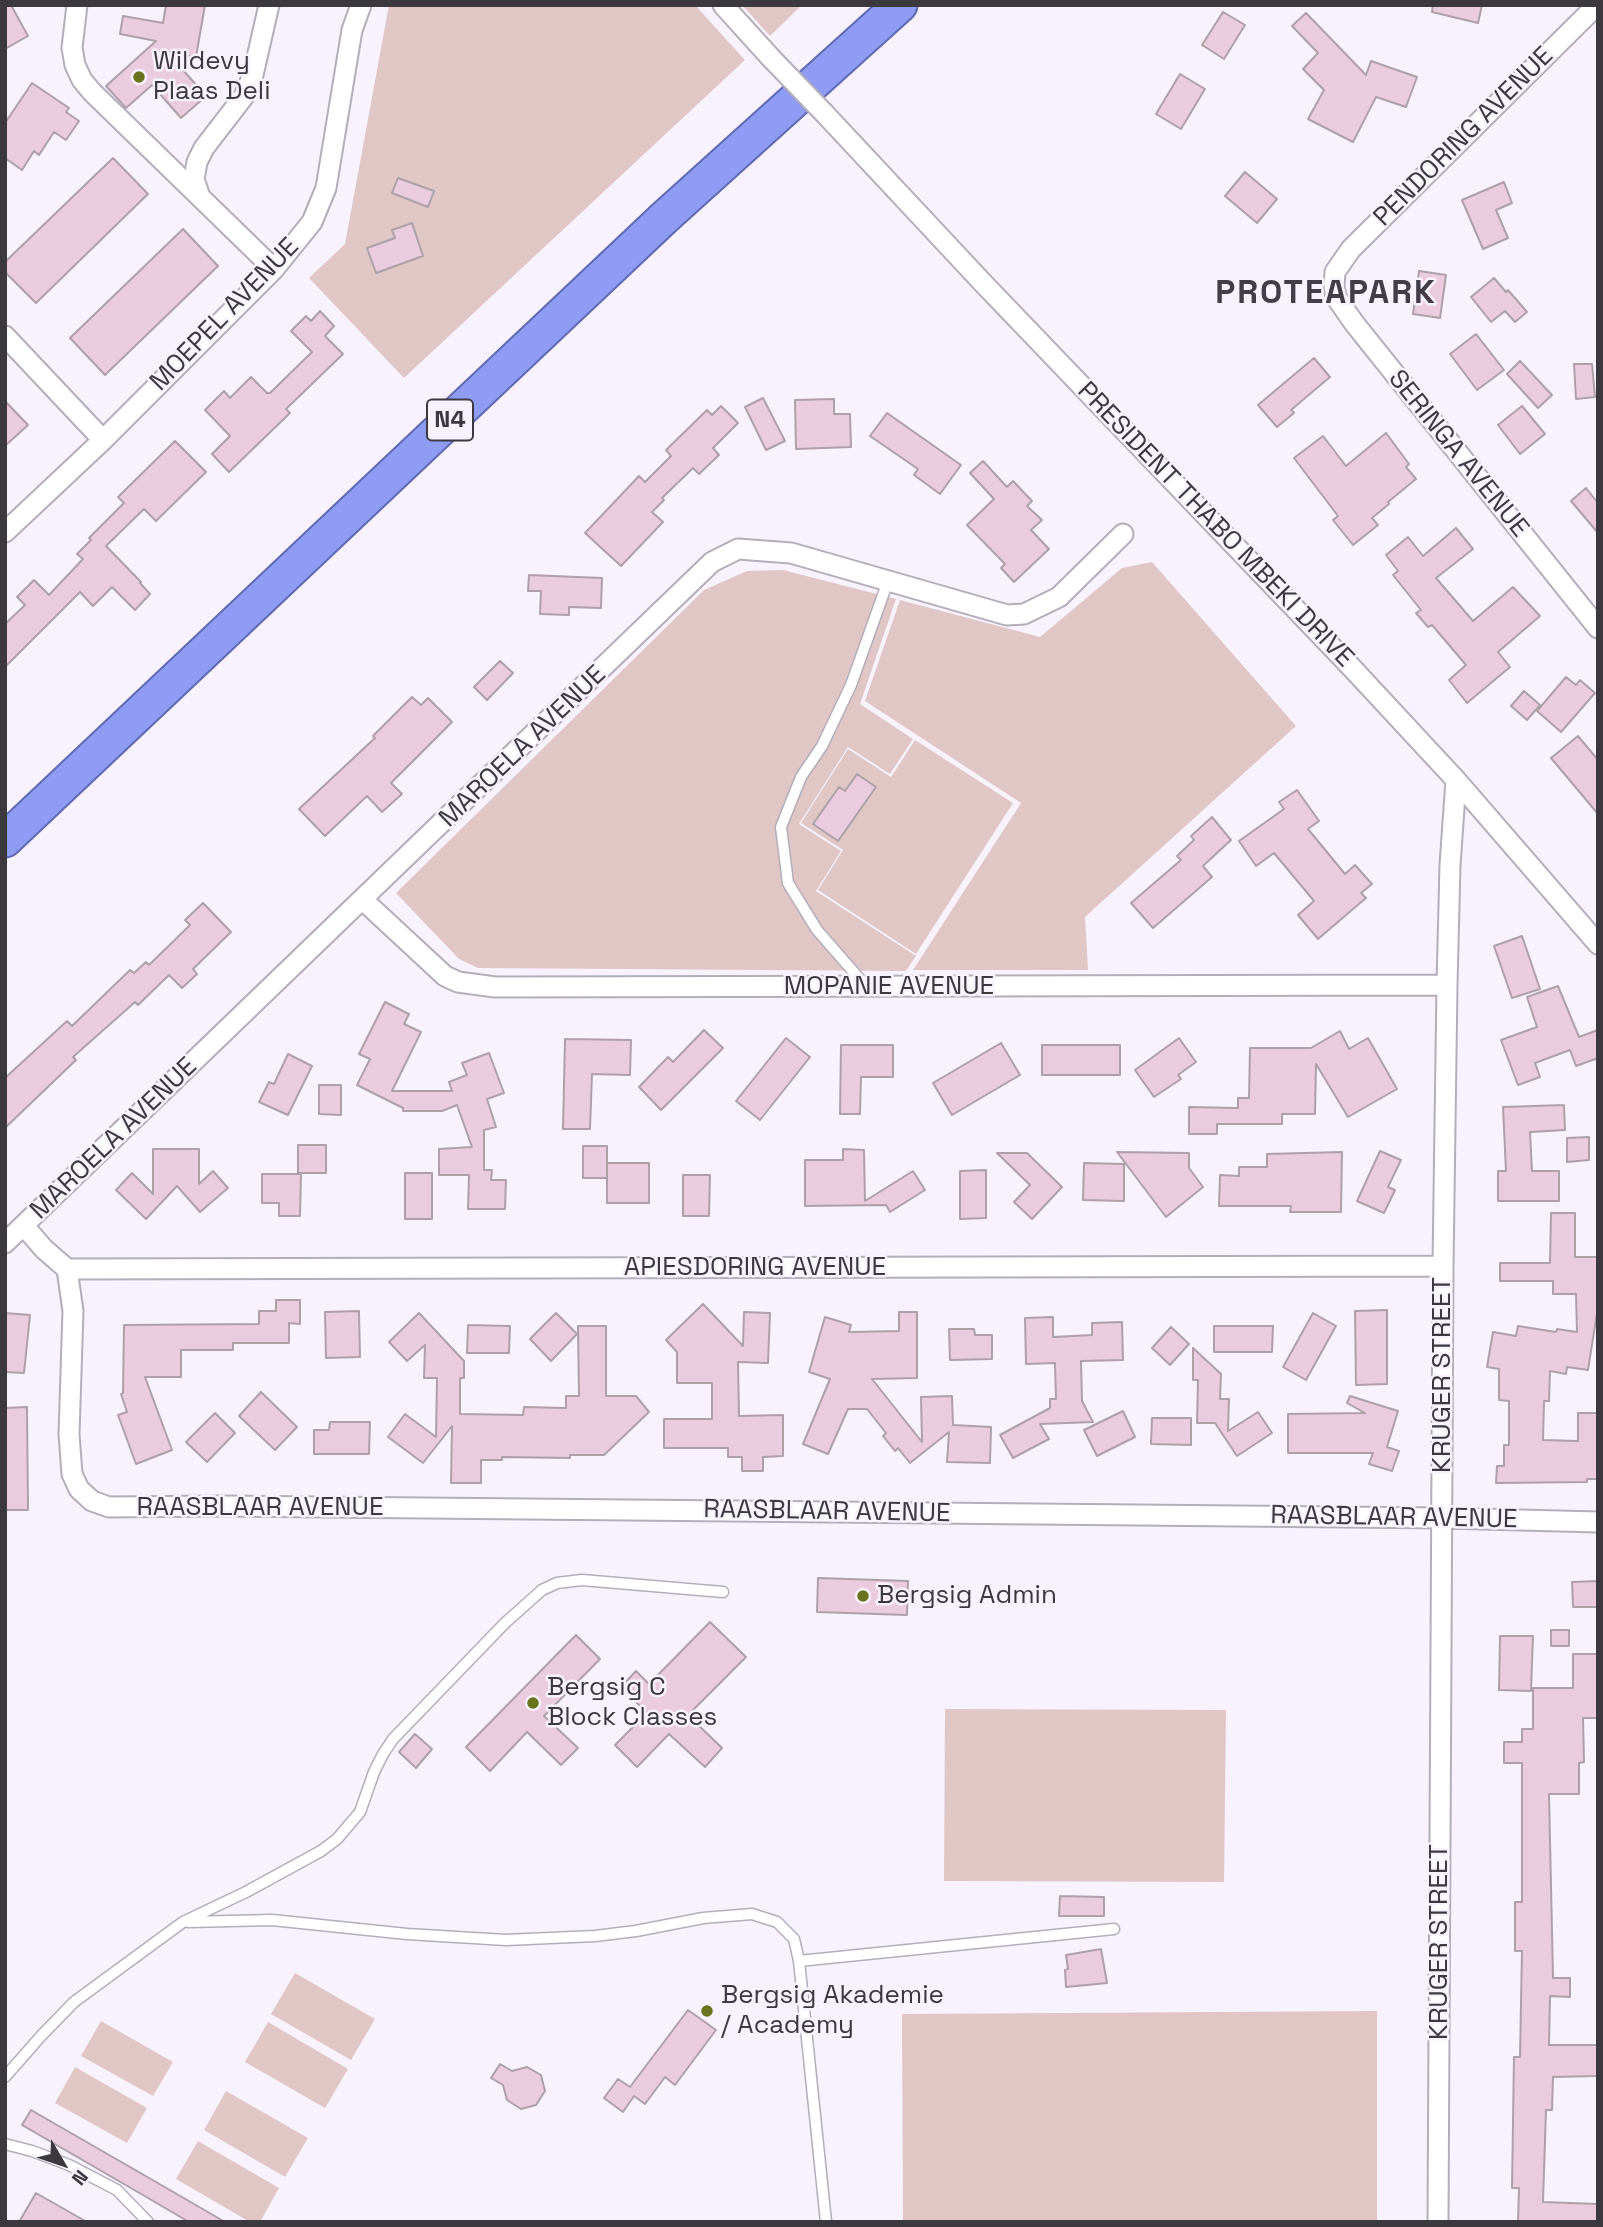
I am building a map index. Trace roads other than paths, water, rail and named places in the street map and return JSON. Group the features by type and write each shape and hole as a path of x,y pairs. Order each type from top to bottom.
{"highway":[{"name":"N4","path":"5,840 665,217 900,5"}],"street":[{"path":"77,5 72,48 75,65 82,80 274,269"},
{"path":"200,197 194,179 197,162 249,85 269,5"},
{"name":"MOEPEL AVENUE","path":"5,532 103,440 274,269 312,222 322,199 352,30 361,5"},
{"name":"PRESIDENT THABO MBEKI DRIVE","path":"723,5 982,282 1353,669 1456,780 1598,944"},
{"name":"PENDORING AVENUE","path":"1335,272 1351,249 1597,5"},
{"name":"SERINGA AVENUE","path":"1335,272 1336,297 1349,316 1598,628"},
{"path":"5,336 103,440"},
{"name":"MAROELA AVENUE","path":"5,1243 712,562 738,550 759,549 791,553 1007,615 1024,614 1059,597 1123,534"},
{"name":"KRUGER STREET","path":"1438,2222 1443,1266 1450,865 1456,780"},
{"name":"MOPANIE AVENUE","path":"363,900 434,967 458,982 495,987 1447,985"},
{"path":"23,1226 67,1269"},
{"name":"APIESDORING AVENUE","path":"67,1269 1443,1266"},
{"name":"RAASBLAAR AVENUE","path":"67,1269 73,1311 69,1434 72,1474 79,1489 92,1502 109,1507 249,1506 1443,1518 1598,1522"}],"lane":[{"path":"867,988 817,930 788,883 781,827 801,777 822,746 851,685 888,581"},
{"path":"5,2077 74,2002 183,1922 247,1892 321,1851 337,1839 360,1812 374,1772 393,1740 505,1623 542,1590 557,1583 582,1580 723,1592"},
{"path":"183,1922 272,1920 407,1934 506,1940 595,1936 703,1918 752,1914 777,1922 794,1939 799,1961 826,2222"},
{"path":"799,1961 1114,1930"},
{"path":"5,2144 69,2165 117,2190 148,2222"}],"place":[{"name":"Wildevy Plaas Deli","path":"139,77"},
{"name":"Bergsig Admin","path":"863,1596"},
{"name":"Bergsig C Block Classes","path":"533,1703"},
{"name":"Bergsig Akademie / Academy","path":"707,2011"}],"district":[{"name":"PROTEAPARK","path":"1326,294"}]}
